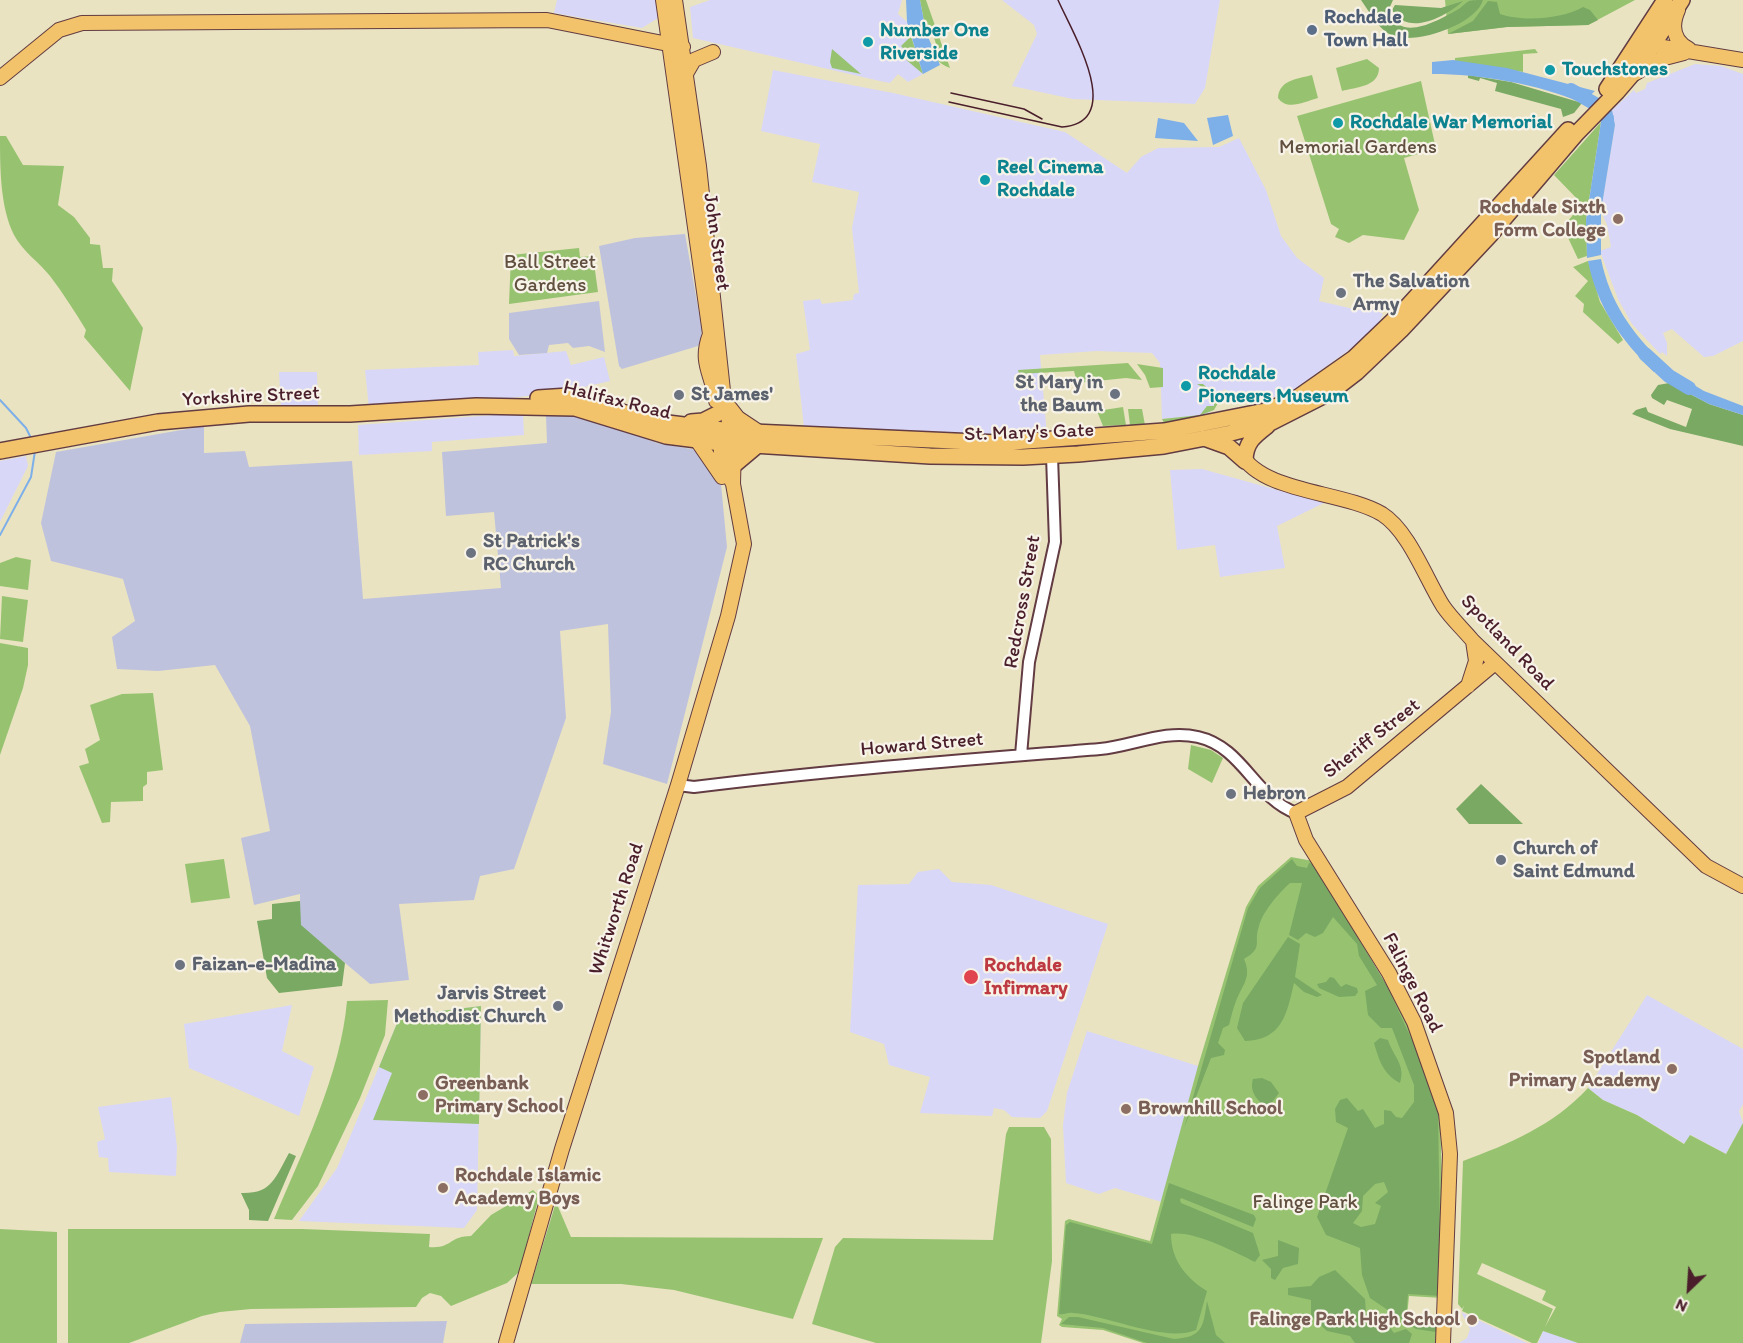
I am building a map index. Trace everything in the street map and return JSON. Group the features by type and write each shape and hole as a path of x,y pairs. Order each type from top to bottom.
{"highway":[{"path":"1610,93 1624,83 1665,0"},
{"path":"1574,130 1610,93 1645,44 1682,0"},
{"name":"St. Mary's Gate","path":"726,437 999,443 1270,423 1331,392 1380,352 1491,234 1574,130"},
{"name":"St. Mary's Gate","path":"759,438 930,456 1052,456 1164,446 1203,438 1297,398 1346,365 1404,310 1574,130"},
{"name":"Halifax Road","path":"506,406 542,397 569,396 652,421 726,437"},
{"name":"Halifax Road","path":"506,406 575,408 666,436 696,439 726,437"},
{"name":"Yorkshire Street","path":"0,451 158,423 249,414 350,414 506,406"},
{"path":"668,423 703,421 720,407"},
{"path":"1245,461 1245,448 1270,423"},
{"path":"734,465 759,438"},
{"path":"1203,438 1229,447 1245,461"},
{"path":"1045,440 1052,456"}],"main road":[{"path":"1682,0 1676,15 1674,33 1680,43 1692,51"},
{"path":"635,37 656,29 669,6"},
{"path":"0,78 59,30 82,23 547,20 677,46 669,6"},
{"path":"1645,44 1743,60"},
{"name":"John Street","path":"677,46 687,72 719,335 720,407"},
{"name":"John Street","path":"677,46 710,334 704,354 720,407 726,437"},
{"path":"1624,83 1647,65 1692,51"},
{"path":"687,72 694,60 713,52"},
{"path":"720,407 738,418 759,438"},
{"name":"Spotland Road","path":"1229,425 1245,461 1268,478 1346,499 1382,514 1392,522 1401,533 1444,608 1473,641 1706,866 1743,886"},
{"name":"Whitworth Road","path":"506,1343 562,1149 678,785 737,580 744,544 733,484 734,465 726,437"},
{"name":"Whitworth Road","path":"726,437 724,465 733,484"},
{"path":"696,439 716,466 737,506"},
{"path":"1467,687 1476,661 1473,641"},
{"name":"Sheriff Street","path":"1296,813 1347,787 1495,663"},
{"name":"Falinge Road","path":"1296,813 1306,840 1389,973 1414,1022 1446,1113 1450,1154 1443,1343"}],"street":[{"name":"Redcross Street","path":"1021,755 1029,662 1055,542 1052,456"},
{"name":"Howard Street","path":"678,785 694,787 881,765 1115,747 1168,734 1199,737 1223,747 1245,766 1267,794 1284,809 1296,813"}],"shaded area":[{"path":"557,0 656,0 658,18 642,28 554,13"},
{"path":"710,0 902,0 898,14 907,22 923,74 908,82 898,74 890,83 693,38 690,7"},
{"path":"1002,0 1220,0 1205,88 1195,104 1073,99 1012,86 1037,34 1034,25"},
{"path":"1695,64 1721,66 1743,74 1743,341 1713,356 1704,357 1672,329 1663,333 1667,343 1667,356 1662,352 1660,354 1632,324 1618,299 1600,251 1611,247 1607,225 1601,211 1615,125 1612,110 1634,90 1636,93 1645,89 1647,83"},
{"path":"773,70 893,93 1065,132 1127,173 1141,157 1158,148 1219,147 1239,138 1266,190 1281,236 1297,258 1324,278 1319,301 1358,310 1368,307 1383,314 1374,332 1292,391 1252,404 1224,389 1209,413 1191,417 1162,419 1160,363 1152,353 1097,351 1040,355 1047,436 944,437 804,428 796,354 810,350 803,301 820,299 822,304 853,300 854,294 859,293 852,228 859,192 812,182 820,144 761,131"},
{"path":"685,234 702,330 700,343 698,346 622,369 619,366 599,246 635,238"},
{"path":"599,301 605,352 589,346 573,348 568,343 549,345 547,353 519,355 509,339 509,313"},
{"path":"513,350 514,356 566,351 571,365 604,357 610,381 567,391 486,401 369,408 365,370 479,365 478,352"},
{"path":"279,372 317,372 318,410 281,409"},
{"path":"523,413 524,435 432,442 432,451 359,455 358,425"},
{"path":"568,413 609,424 657,443 703,451 721,484 727,547 667,784 603,764 611,712 608,624 560,631 566,718 514,869 480,876 474,900 399,904 409,980 370,984 300,925 300,894 254,905 241,838 270,831 250,726 215,665 158,671 117,669 112,637 135,621 123,579 51,561 41,523 56,452 204,426 204,453 245,451 249,467 352,461 363,599 501,588 494,512 446,516 442,452 547,443 546,416"},
{"path":"26,456 28,466 0,522 0,461"},
{"path":"1202,469 1324,503 1277,526 1285,568 1220,577 1215,545 1177,550 1170,470"},
{"name":"Rochdale Infirmary","path":"939,869 952,882 991,885 1108,924 1047,1111 1040,1118 1012,1117 1004,1110 994,1108 992,1116 920,1113 930,1077 889,1065 884,1044 850,1032 858,885 909,884 918,872"},
{"name":"Spotland Primary Academy","path":"1647,995 1743,1049 1743,1104 1739,1111 1743,1123 1726,1154 1691,1135 1685,1144 1637,1115 1603,1100 1588,1088"},
{"path":"292,1005 282,1051 314,1067 299,1116 189,1068 184,1024"},
{"name":"Greenbank Primary School","path":"481,1006 477,1210 464,1228 299,1221 337,1168 400,1016"},
{"name":"Brownhill School","path":"1087,1031 1198,1066 1162,1202 1115,1188 1099,1194 1066,1183 1063,1125 1067,1093"},
{"path":"171,1097 177,1147 176,1176 109,1172 108,1158 99,1157 97,1142 105,1139 98,1107"},
{"name":"Falinge Park High School","path":"1461,1312 1527,1343 1459,1343 1467,1338 1470,1329"},
{"path":"447,1321 443,1343 240,1343 245,1324"},
{"path":"1543,1331 1573,1340 1578,1343 1538,1343"}],"green space":[{"path":"920,0 926,0 950,68 940,62 934,54 931,46 936,44 932,31 926,32"},
{"path":"1361,0 1393,0 1389,9 1394,20 1409,28 1429,24 1469,1 1483,0 1469,18 1457,25 1428,35 1401,38 1386,32"},
{"path":"1445,0 1635,0 1588,25 1507,27 1448,34"},
{"path":"1463,1 1447,13 1427,22 1407,22 1399,18 1392,10 1395,5 1441,8"},
{"path":"1488,1 1497,2 1500,14 1520,18 1554,17 1583,7 1590,10 1598,20 1588,25 1507,27 1448,34 1473,21"},
{"path":"911,36 923,74 904,58 908,53 901,46"},
{"path":"832,49 861,74 832,68 830,62"},
{"path":"1535,49 1538,53 1523,54 1523,72 1455,61 1455,58"},
{"path":"1367,59 1379,68 1375,79 1366,85 1342,91 1336,68"},
{"path":"1312,75 1318,98 1291,105 1278,98 1285,84"},
{"path":"1468,75 1511,82 1582,103 1574,113 1563,117 1561,109 1495,91 1497,83 1480,78 1479,81 1468,78"},
{"name":"Memorial Gardens","path":"1421,81 1436,149 1404,158 1419,210 1404,240 1363,235 1349,243 1335,237 1339,229 1331,224 1297,116"},
{"path":"1601,122 1586,220 1587,256 1578,259 1563,227 1582,204 1554,175"},
{"path":"0,136 6,136 23,165 64,166 58,205 74,217 90,238 90,244 100,245 103,268 113,268 112,281 143,328 130,391 84,337 86,330 64,296 50,276 22,247 14,235 3,200"},
{"name":"Ball Street Gardens","path":"579,248 580,257 593,256 598,292 509,304 511,255"},
{"path":"1588,261 1600,302 1623,340 1618,344 1583,312 1584,304 1575,296 1588,281 1573,267"},
{"path":"1128,363 1142,380 1126,378 1077,383 1074,371 1019,374 1018,370"},
{"path":"1137,364 1163,368 1163,387 1150,388"},
{"path":"1669,383 1709,404 1743,415 1743,446 1670,429 1632,414 1646,407 1648,412 1686,427 1692,409 1667,400 1664,405 1652,398 1651,395 1658,385"},
{"path":"1197,384 1203,384 1215,395 1218,403 1214,410 1172,426 1165,425 1162,419 1200,415 1207,406 1214,406 1214,402 1209,400 1207,390"},
{"path":"1123,407 1126,425 1103,426 1097,411"},
{"path":"1128,409 1142,409 1145,425 1130,425"},
{"path":"16,557 31,560 28,590 0,586 0,563"},
{"path":"2,596 28,600 23,642 0,639"},
{"path":"0,643 28,648 28,665 23,688 0,755"},
{"path":"153,693 163,770 147,772 147,784 143,787 143,801 111,802 110,822 102,823 79,766 89,763 85,749 100,740 90,705 122,694"},
{"path":"1191,745 1211,750 1223,758 1212,783 1188,769"},
{"path":"1481,784 1523,824 1469,824 1456,809"},
{"name":"Falinge Park","path":"1291,857 1313,861 1408,1022 1440,1113 1444,1256 1442,1298 1409,1296 1407,1317 1440,1321 1438,1343 1143,1343 1103,1330 1062,1327 1059,1325 1062,1319 1057,1316 1065,1221 1069,1219 1150,1241 1198,1066 1246,907 1258,886"},
{"path":"224,859 230,898 191,903 185,864"},
{"path":"1292,859 1297,866 1307,868 1309,863 1313,864 1387,986 1417,1051 1438,1113 1441,1296 1408,1294 1406,1318 1437,1322 1436,1332 1416,1329 1370,1298 1362,1275 1360,1248 1326,1235 1317,1217 1348,1128 1336,1122 1335,1109 1340,1100 1347,1098 1358,1111 1363,1109 1375,1128 1384,1124 1384,1110 1391,1111 1396,1117 1402,1118 1414,1102 1414,1085 1392,1028 1381,1028 1368,1015 1365,991 1377,985 1359,956 1357,944 1333,917 1323,933 1315,937 1306,933 1298,940 1289,935 1302,883 1290,883 1272,903 1261,920 1257,932 1256,948 1244,959 1247,971 1246,980 1236,1001 1229,1025 1223,1028 1218,1043 1225,1050 1224,1055 1211,1058 1184,1128 1248,908 1260,888","holes":["1384,1182 1388,1192 1375,1203 1381,1206 1375,1224 1361,1227 1353,1223 1362,1211 1363,1196 1375,1184"]},
{"path":"300,901 301,925 345,963 342,986 279,993 267,978 257,921 272,919 272,904"},
{"path":"1288,937 1300,944 1295,977 1322,995 1317,997 1304,992 1294,983 1289,1005 1281,1023 1267,1036 1245,1041 1237,1028 1243,1003"},
{"path":"1330,977 1334,978 1341,987 1346,984 1357,988 1358,992 1355,996 1339,997 1319,988 1317,984 1326,982"},
{"path":"388,1000 385,1035 360,1098 318,1186 292,1220 274,1219 329,1084 337,1056 347,1001"},
{"path":"481,1006 479,1124 373,1120 392,1073 379,1067 400,1016"},
{"path":"1380,1038 1388,1040 1398,1061 1401,1071 1400,1083 1389,1075 1380,1061 1374,1043"},
{"path":"1262,1078 1271,1082 1279,1093 1267,1109 1255,1096 1252,1088 1253,1079"},
{"path":"1588,1088 1603,1100 1637,1115 1684,1144 1690,1135 1726,1154 1743,1123 1743,1343 1578,1343 1543,1331 1537,1343 1532,1343 1462,1311 1464,1306 1462,1309 1458,1304 1463,1161 1530,1132 1561,1113","holes":["1482,1263 1546,1291 1542,1300 1556,1307 1545,1327 1553,1309 1477,1274"]},
{"path":"1009,1127 1044,1127 1051,1139 1052,1261 1041,1343 876,1343 812,1324 835,1247 843,1238 993,1240 1006,1134"},
{"path":"289,1153 296,1156 268,1221 249,1220 249,1210 241,1193 260,1191 271,1183"},
{"path":"1169,1183 1254,1215 1256,1219 1253,1227 1181,1198 1180,1200 1181,1203 1253,1233 1260,1255 1255,1262 1202,1238 1171,1234 1174,1252 1181,1267 1207,1291 1196,1330 1168,1333 1087,1315 1059,1314 1066,1225 1070,1222 1152,1244"},
{"path":"533,1190 537,1194 537,1204 520,1271 507,1283 451,1306 441,1296 430,1293 422,1298 416,1307 251,1309 202,1316 129,1343 68,1343 68,1229 303,1229 430,1234 429,1247 437,1247 458,1238 471,1236 491,1215"},
{"path":"556,1202 571,1237 823,1238 793,1319 674,1290 621,1284 531,1284"},
{"path":"0,1229 57,1232 57,1343 0,1343"},
{"path":"1278,1240 1299,1248 1298,1264 1283,1268 1275,1280 1271,1278 1271,1269 1262,1260 1278,1256"},
{"path":"1335,1270 1365,1299 1366,1313 1371,1322 1384,1320 1394,1333 1406,1329 1412,1334 1409,1343 1355,1343 1350,1336 1327,1331 1311,1316 1311,1300 1288,1295 1288,1288 1311,1286 1319,1277"},
{"path":"1207,1301 1216,1335 1225,1343 1147,1343 1103,1328 1061,1324 1069,1317 1078,1317 1174,1339 1184,1338 1200,1329"}],"water":[{"path":"906,0 920,0 926,32 940,65 923,74 907,22"},
{"path":"1453,60 1507,68 1595,91 1582,103 1547,90 1509,81 1432,74 1432,62"},
{"path":"1612,110 1615,125 1601,211 1601,255 1587,258 1586,220 1601,122"},
{"path":"1228,115 1233,136 1213,145 1207,118"},
{"path":"1158,118 1184,123 1198,141 1155,138"},
{"path":"1601,259 1610,289 1623,315 1631,328 1662,362 1654,372 1631,348 1604,308 1588,261"},
{"path":"1679,376 1704,391 1743,406 1743,415 1709,404 1669,383"}],"waterway":[{"path":"1571,90 1597,105 1607,118"},
{"path":"1645,354 1669,376 1689,388"},
{"path":"0,400 26,428 32,440"},
{"path":"0,535 31,477 35,451"}],"tram line":[{"path":"949,102 1062,127 1081,121 1091,110 1093,93 1090,74 1083,53 1058,0"},
{"path":"951,93 1024,109 1042,119"}],"place":[{"name":"Rochdale Town Hall","path":"1312,30"},
{"name":"Number One Riverside","path":"868,42"},
{"name":"Touchstones","path":"1550,70"},
{"name":"Rochdale War Memorial","path":"1338,123"},
{"name":"Reel Cinema Rochdale","path":"985,180"},
{"name":"Rochdale Sixth Form College","path":"1618,219"},
{"name":"The Salvation Army","path":"1341,293"},
{"name":"Rochdale Pioneers Museum","path":"1186,386"},
{"name":"St Mary in the Baum","path":"1115,394"},
{"name":"St James'","path":"679,395"},
{"name":"St Patrick's RC Church","path":"471,553"},
{"name":"Hebron","path":"1231,794"},
{"name":"Church of Saint Edmund","path":"1501,860"},
{"name":"Faizan-e-Madina","path":"180,965"},
{"name":"Rochdale Infirmary","path":"971,977"},
{"name":"Jarvis Street Methodist Church","path":"558,1006"},
{"name":"Spotland Primary Academy","path":"1672,1069"},
{"name":"Greenbank Primary School","path":"423,1095"},
{"name":"Brownhill School","path":"1126,1109"},
{"name":"Rochdale Islamic Academy Boys","path":"443,1188"},
{"name":"Falinge Park High School","path":"1472,1320"}]}
